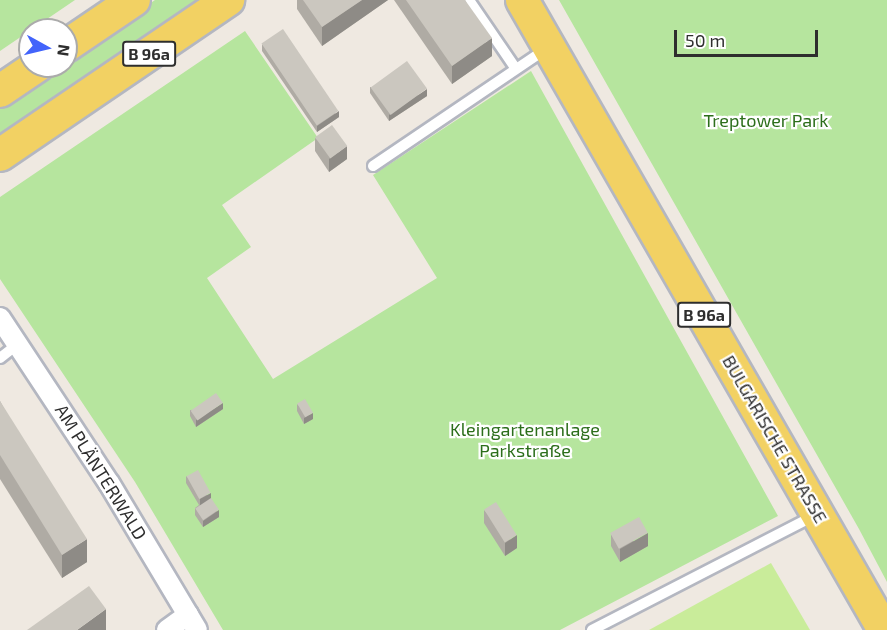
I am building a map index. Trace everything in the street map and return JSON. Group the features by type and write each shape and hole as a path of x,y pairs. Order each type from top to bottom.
{"main road":[{"path":"78,38 134,0"},
{"name":"B 96a","path":"0,154 228,0"},
{"name":"BULGARISCHE STRASSE","path":"522,0 884,630"},
{"path":"0,91 19,78"}],"street":[{"name":"AM PLÄNTERWALD","path":"0,318 109,483 192,623"},
{"path":"167,630 192,623"}],"lane":[{"path":"469,0 516,69"},
{"path":"373,166 550,46"},
{"path":"0,358 18,344"},
{"path":"592,630 818,514"}],"green space":[{"path":"0,0 75,0 49,18 18,18 18,39 0,51"},
{"path":"155,0 207,0 0,140 0,105 40,78 78,78 78,52"},
{"name":"Treptower Park","path":"559,0 887,0 887,582 859,529"},
{"name":"Kleingartenanlage Parkstraße","path":"245,31 318,138 222,205 251,247 207,278 273,379 437,278 373,175 531,71 778,516 560,630 223,630 135,482 0,279 0,197"},
{"path":"771,563 810,630 649,630"}],"building":[{"path":"303,0 362,0 322,27"},
{"path":"406,0 465,0 492,38 452,66"},
{"path":"283,29 338,111 317,126 261,44"},
{"path":"407,61 427,89 391,115 371,87"},
{"path":"332,125 347,146 330,158 315,137"},
{"path":"216,393 223,403 197,421 191,411"},
{"path":"305,399 313,413 305,417 297,404"},
{"path":"0,401 87,539 62,555 0,455"},
{"path":"198,470 211,493 199,499 187,476"},
{"path":"211,498 219,510 203,520 195,509"},
{"path":"496,502 517,535 505,542 484,509"},
{"path":"639,517 648,533 619,549 610,533"},
{"path":"89,586 106,609 77,630 27,630"}]}
